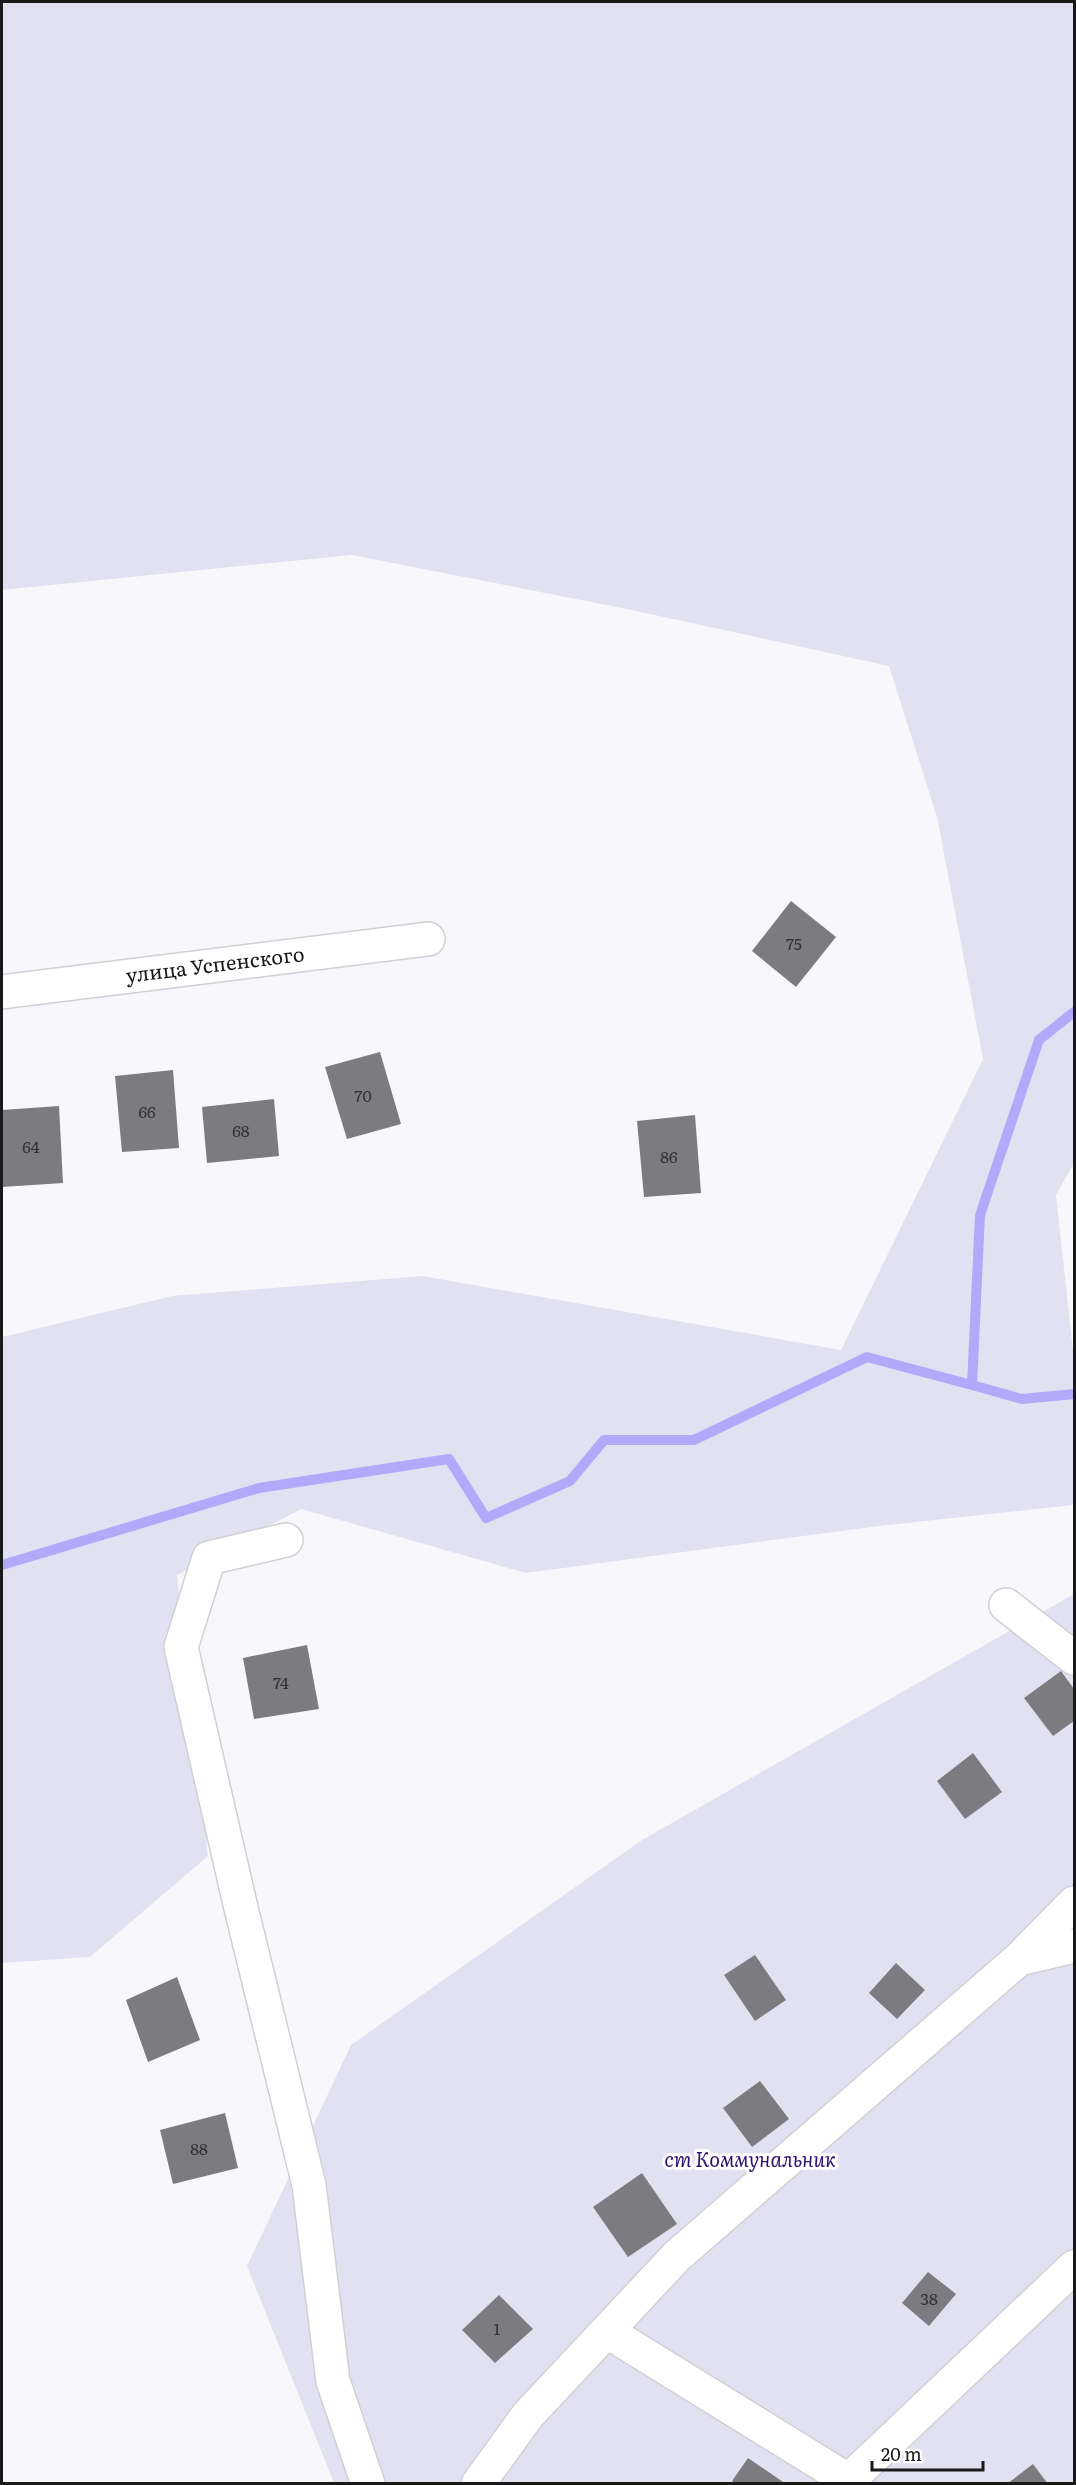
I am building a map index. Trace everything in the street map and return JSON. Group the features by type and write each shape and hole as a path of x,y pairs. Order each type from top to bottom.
{"street":[{"name":"улица Успенского","path":"2,992 428,939"},
{"path":"286,1540 209,1558 181,1647 240,1904 309,2186 333,2381 368,2484"},
{"path":"1006,1605 1074,1658"},
{"path":"478,2484 528,2415 677,2256 1019,1959 1074,1903"},
{"path":"1019,1959 1074,1946"},
{"path":"608,2332 852,2482 1074,2267"}],"green space":[{"path":"2,2 1074,2 1074,1163 1056,1195 1074,1360 1074,1505 879,1526 526,1573 301,1509 177,1575 208,1856 90,1957 2,1963 2,1337 172,1296 423,1276 841,1350 983,1059 937,817 889,666 627,609 352,555 2,590"},
{"name":"ст Коммунальник","path":"1074,1594 1074,2483 334,2483 247,2266 351,2045 642,1840"}],"building":[{"path":"791,901 836,937 796,987 752,951"},
{"path":"380,1052 401,1124 347,1139 325,1067"},
{"path":"173,1070 179,1148 122,1152 115,1076"},
{"path":"274,1099 279,1156 207,1163 202,1107"},
{"path":"59,1106 63,1183 2,1187 2,1110"},
{"path":"695,1115 701,1193 644,1197 637,1121"},
{"path":"307,1645 319,1709 254,1719 243,1658"},
{"path":"1061,1671 1074,1689 1074,1721 1053,1736 1024,1698"},
{"path":"973,1753 1002,1792 965,1819 937,1781"},
{"path":"755,1955 786,2000 755,2021 724,1975"},
{"path":"896,1963 925,1990 897,2019 869,1993"},
{"path":"177,1977 200,2040 148,2062 126,2000"},
{"path":"760,2081 789,2119 752,2147 723,2108"},
{"path":"225,2113 238,2168 173,2184 160,2130"},
{"path":"642,2173 677,2224 628,2257 593,2207"},
{"path":"928,2272 956,2294 929,2326 902,2303"},
{"path":"499,2295 533,2329 495,2363 462,2330"},
{"path":"748,2458 786,2484 736,2484 732,2481"},
{"path":"1033,2464 1048,2484 1007,2484"}],"waterway":[{"path":"2,1565 259,1488 449,1459 486,1518 570,1481 604,1440 694,1440 867,1357 972,1385 980,1215 1039,1040 1074,1012"},
{"path":"972,1385 1022,1399 1074,1394"}]}
